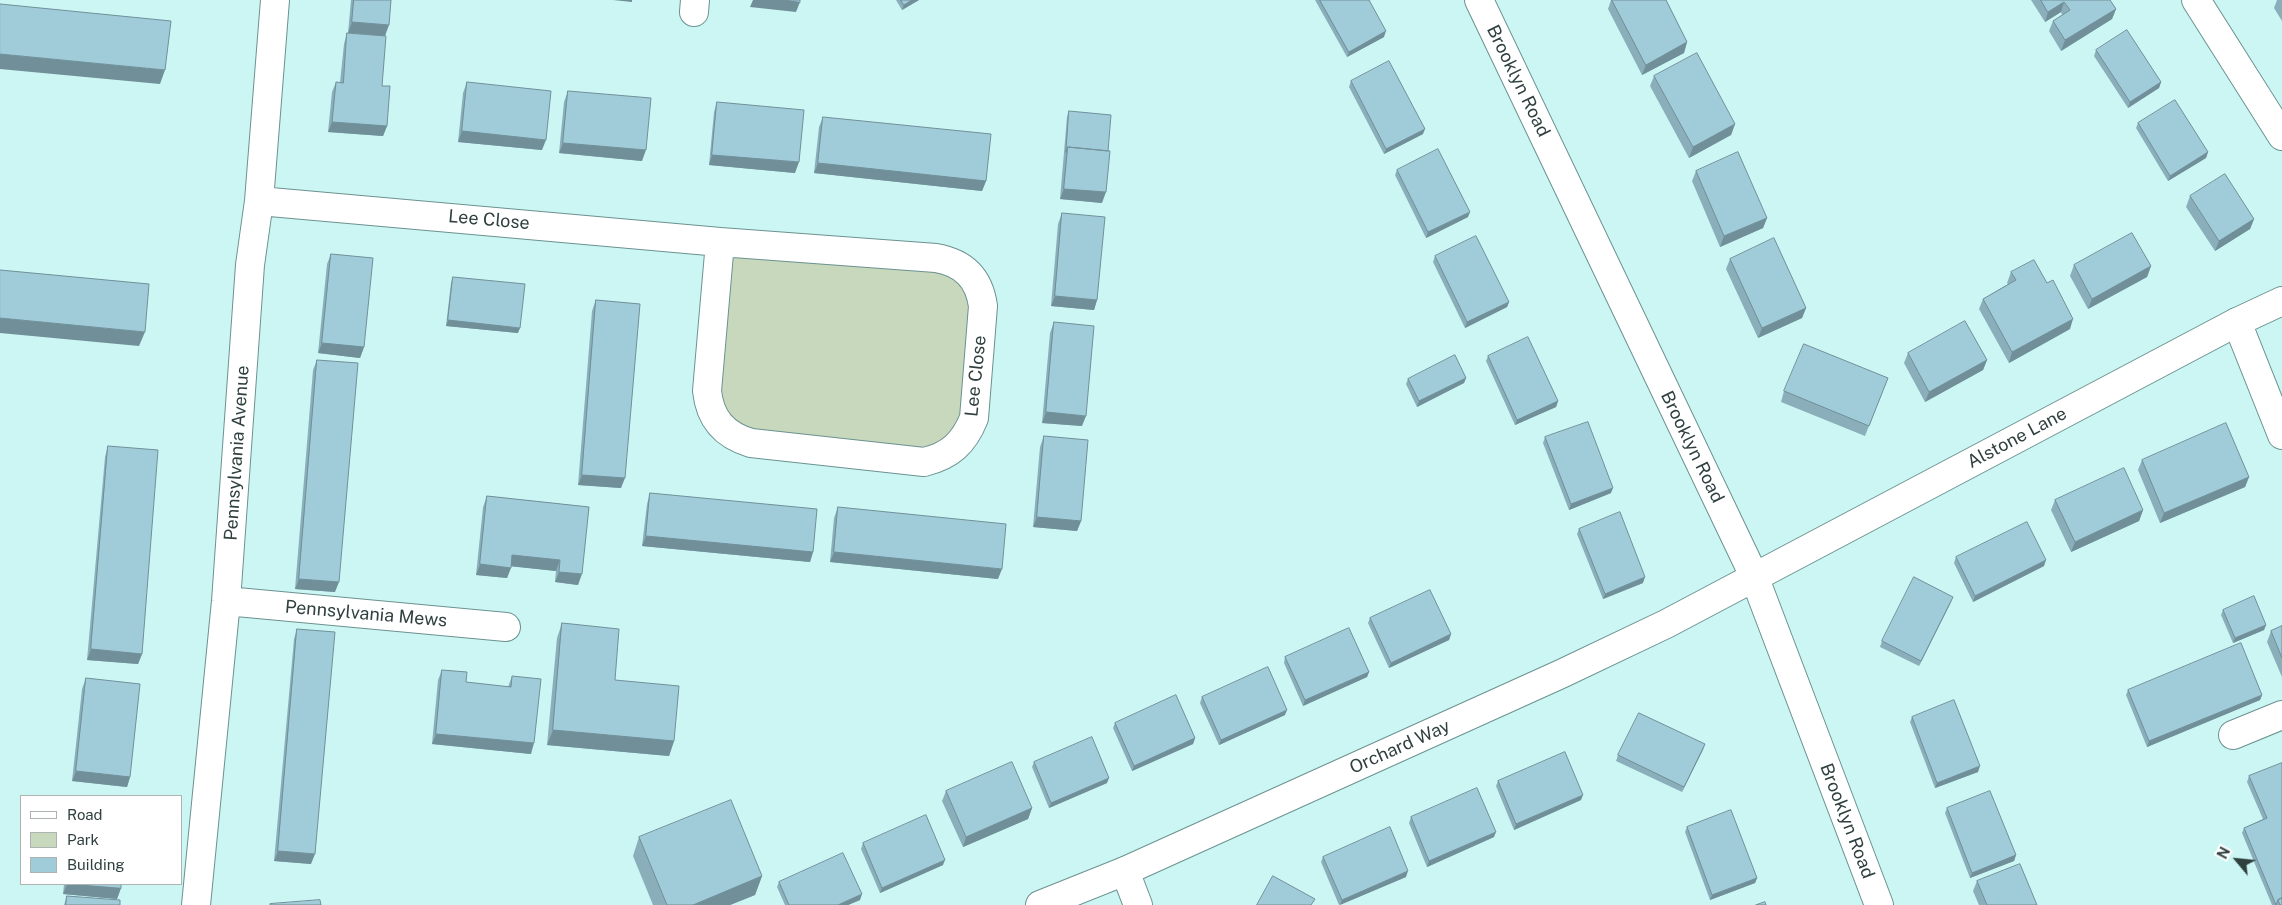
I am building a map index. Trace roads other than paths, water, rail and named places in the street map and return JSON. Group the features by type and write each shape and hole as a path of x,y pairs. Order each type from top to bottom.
{"street":[{"name":"Pennsylvania Avenue","path":"196,905 226,601 250,265 259,201 275,0"},
{"name":"Brooklyn Road","path":"1479,0 1754,576 1879,905"},
{"path":"2196,0 2282,136"},
{"name":"Lee Close","path":"259,201 720,242 936,258 958,264 968,271 981,293 983,306 974,418 968,433 960,445 937,459 924,462 752,443 738,440 726,432 712,412 707,391 720,242"},
{"name":"Alstone Lane","path":"1754,576 2237,322 2282,301"},
{"path":"2237,322 2282,435"},
{"name":"Orchard Way","path":"1040,905 1125,871 1561,674 1666,624 1754,576"},
{"name":"Pennsylvania Mews","path":"226,601 506,627"},
{"path":"2234,735 2282,715"},
{"path":"1125,871 1138,905"}]}
